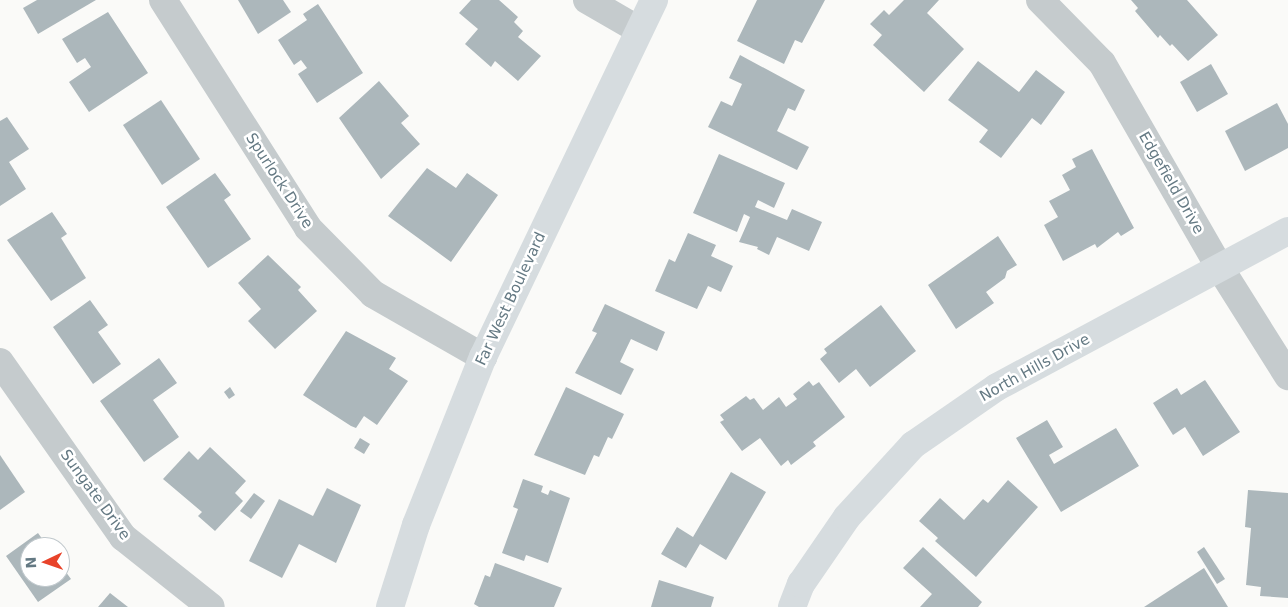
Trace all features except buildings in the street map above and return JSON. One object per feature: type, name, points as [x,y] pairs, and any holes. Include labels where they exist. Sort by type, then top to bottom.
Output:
[{"type":"street","name":"Spurlock Drive","points":[[163,0],[308,228],[372,294],[483,357]]},
{"type":"street","points":[[587,0],[639,30]]},
{"type":"street","name":"Far West Boulevard","points":[[390,607],[416,525],[483,357],[654,0]]},
{"type":"street","name":"Edgefield Drive","points":[[1040,0],[1102,63],[1220,268],[1288,376]]},
{"type":"street","name":"North Hills Drive","points":[[792,607],[801,584],[848,517],[913,446],[997,387],[1288,231]]},
{"type":"street","name":"Sungate Drive","points":[[0,362],[123,537],[211,607]]}]
